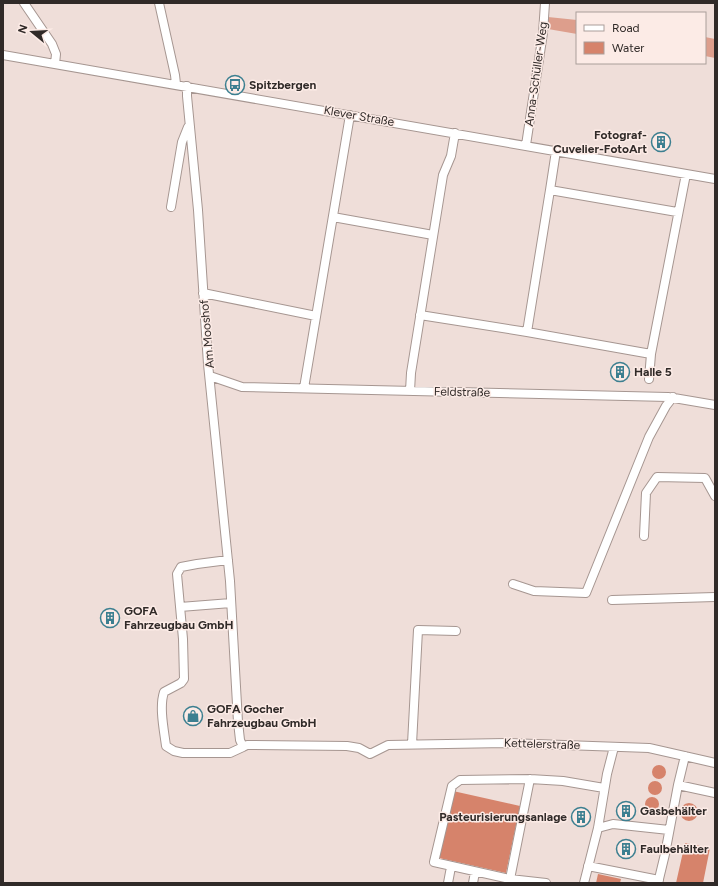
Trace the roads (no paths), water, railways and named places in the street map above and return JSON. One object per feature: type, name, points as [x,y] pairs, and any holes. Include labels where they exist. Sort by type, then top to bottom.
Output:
[{"type":"street","points":[[24,3],[52,44],[56,54],[55,64]]},
{"type":"street","points":[[159,3],[176,84]]},
{"type":"street","name":"Anna-Schüller-Weg","points":[[526,145],[543,33],[545,3]]},
{"type":"street","name":"Klever Straße","points":[[3,54],[715,179]]},
{"type":"street","name":"Am Mooshof","points":[[187,86],[189,124],[198,210],[208,364],[230,581],[238,722],[240,740],[243,747]]},
{"type":"street","points":[[304,388],[350,115]]},
{"type":"street","points":[[171,207],[182,142],[189,124]]},
{"type":"street","points":[[410,391],[411,373],[443,176],[451,156],[455,133]]},
{"type":"street","points":[[527,332],[556,151]]},
{"type":"street","points":[[649,379],[651,354],[686,174]]},
{"type":"street","points":[[550,190],[678,212]]},
{"type":"street","points":[[333,217],[433,235]]},
{"type":"street","points":[[203,293],[316,316]]},
{"type":"street","points":[[420,315],[651,354]]},
{"type":"street","name":"Feldstraße","points":[[210,376],[242,387],[673,398],[715,405]]},
{"type":"street","points":[[513,584],[534,591],[586,593],[649,437],[666,406],[673,398]]},
{"type":"street","points":[[644,536],[646,493],[657,477],[705,478],[715,496]]},
{"type":"street","points":[[228,560],[181,567],[177,574],[184,679],[181,683],[164,692],[162,697],[163,725],[166,746],[174,751],[183,753],[230,753],[243,747]]},
{"type":"street","points":[[612,600],[715,597]]},
{"type":"street","points":[[180,607],[231,603]]},
{"type":"street","points":[[412,744],[418,630],[456,631]]},
{"type":"street","name":"Kettelerstraße","points":[[243,747],[247,745],[347,746],[360,748],[370,754],[388,745],[506,743],[649,748],[715,763]]},
{"type":"street","points":[[584,883],[598,828],[606,774],[614,747]]},
{"type":"street","points":[[588,866],[659,881],[685,756]]},
{"type":"street","points":[[546,883],[510,879],[434,862],[452,786],[460,780],[530,779],[564,781],[604,788]]},
{"type":"street","points":[[510,879],[530,779]]},
{"type":"street","points":[[678,785],[715,793]]},
{"type":"street","points":[[598,828],[614,824],[669,830]]},
{"type":"street","points":[[448,883],[451,866]]},
{"type":"street","points":[[473,883],[475,872]]},
{"type":"water","points":[[659,765],[664,767],[666,772],[664,777],[659,779],[654,777],[652,772],[654,767]]},
{"type":"water","points":[[655,781],[660,783],[662,788],[660,793],[655,795],[650,793],[648,788],[650,783]]},
{"type":"water","points":[[453,791],[520,806],[506,873],[439,858]]},
{"type":"water","points":[[652,797],[657,799],[659,804],[657,809],[652,811],[647,809],[645,804],[647,799]]},
{"type":"water","points":[[685,803],[693,803],[698,808],[696,819],[693,821],[685,821],[680,816],[680,808]]},
{"type":"water","points":[[685,843],[710,848],[703,883],[676,883]]},
{"type":"water","points":[[598,874],[621,879],[620,883],[596,883]]},
{"type":"place","name":"Spitzbergen","points":[[235,85]]},
{"type":"place","name":"Fotograf- Cuvelier-FotoArt","points":[[661,142]]},
{"type":"place","name":"Halle 5","points":[[620,372]]},
{"type":"place","name":"GOFA Fahrzeugbau GmbH","points":[[110,618]]},
{"type":"place","name":"GOFA Gocher Fahrzeugbau GmbH","points":[[193,716]]},
{"type":"place","name":"Gasbehälter","points":[[626,811]]},
{"type":"place","name":"Pasteurisierungsanlage","points":[[581,817]]},
{"type":"place","name":"Faulbehälter","points":[[626,849]]}]
